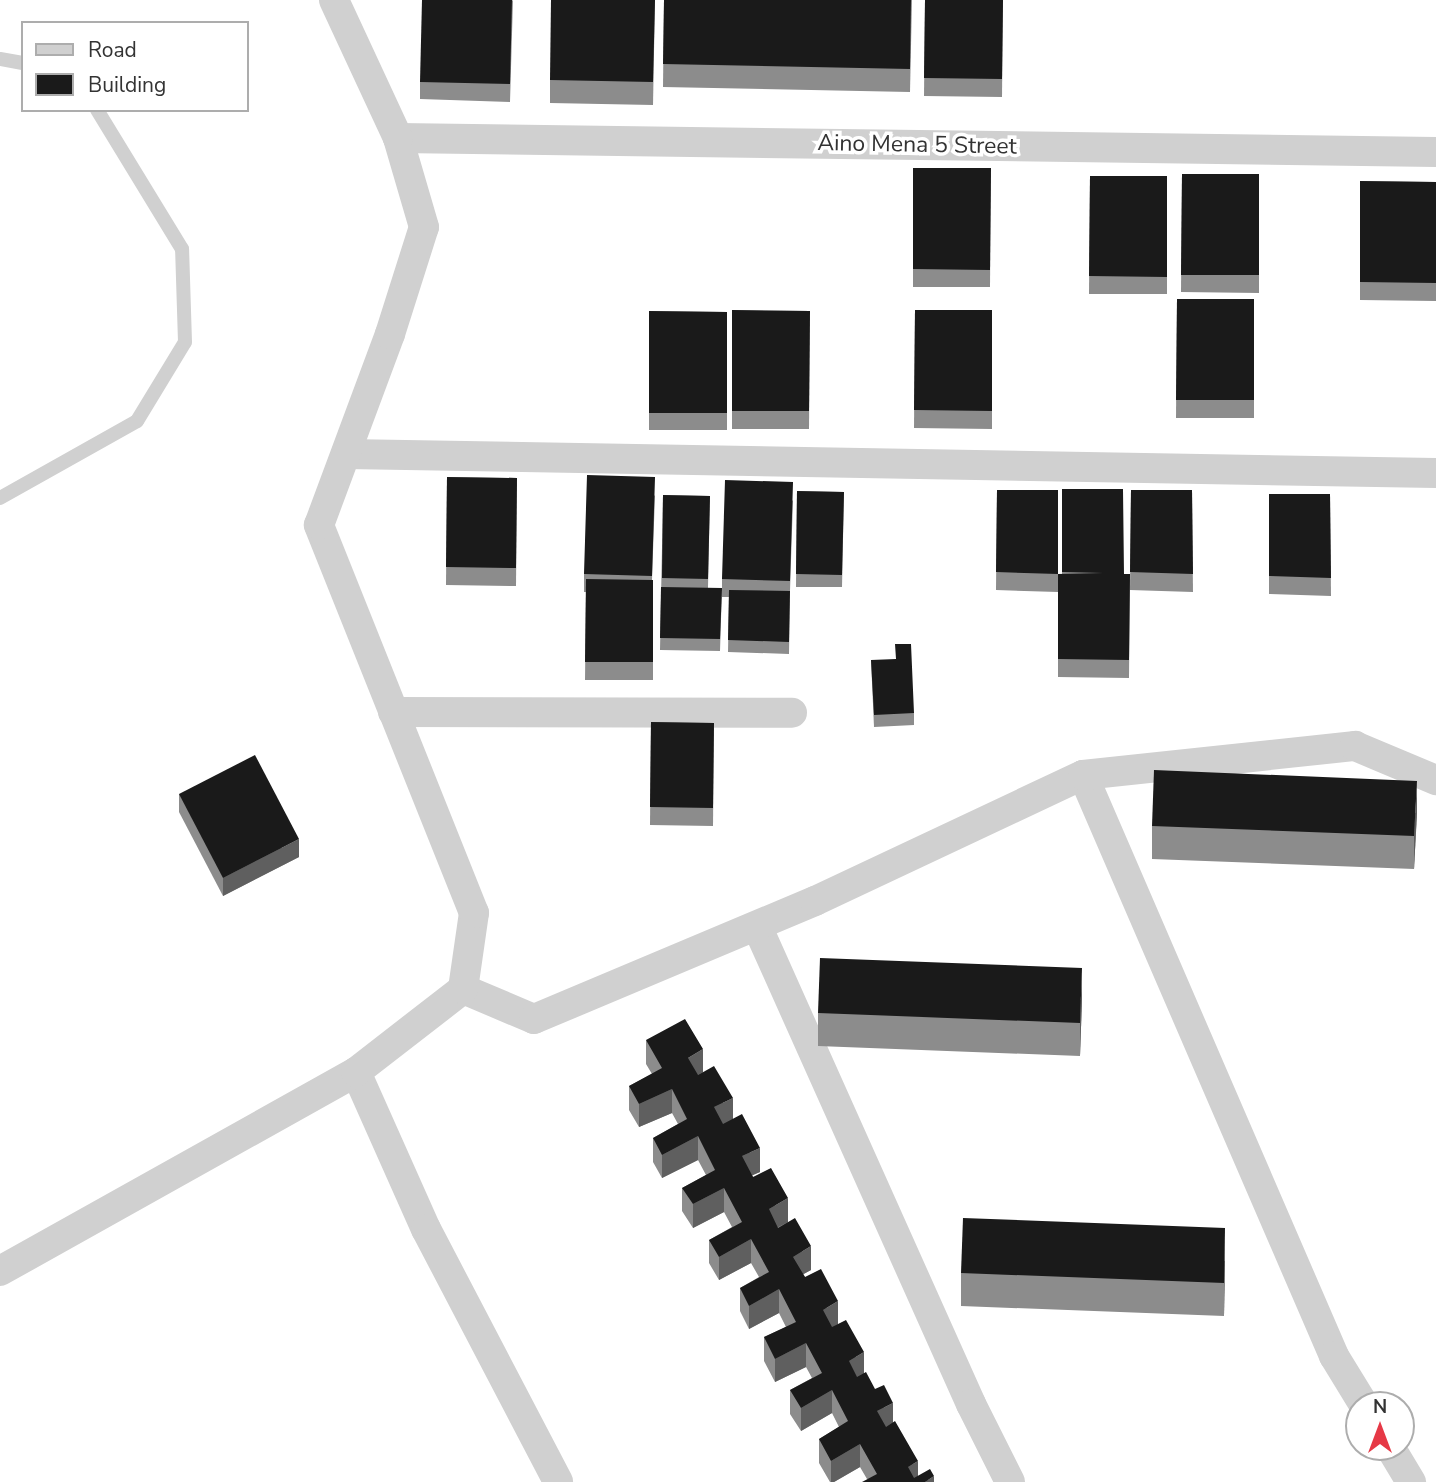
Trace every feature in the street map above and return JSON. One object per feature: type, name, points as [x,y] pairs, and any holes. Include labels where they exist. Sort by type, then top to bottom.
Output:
[{"type":"street","points":[[0,1271],[356,1072],[463,989],[474,914],[320,525],[390,334],[424,227],[398,138],[334,0]]},
{"type":"street","name":"Aino Mena 5 Street","points":[[398,138],[1436,152]]},
{"type":"street","points":[[346,454],[1436,473]]},
{"type":"street","points":[[393,712],[792,713]]},
{"type":"street","points":[[463,989],[534,1019],[816,901],[1083,775],[1355,746],[1436,780]]},
{"type":"street","points":[[1083,775],[1334,1356],[1355,1391]]},
{"type":"street","points":[[757,926],[971,1404],[1010,1482]]},
{"type":"street","points":[[356,1072],[426,1229],[558,1482]]},
{"type":"street","points":[[1398,1461],[1411,1482]]},
{"type":"lane","points":[[0,59],[21,63]]},
{"type":"lane","points":[[0,498],[137,421],[185,342],[181,249],[98,112]]},
{"type":"building","points":[[422,0],[512,0],[510,84],[420,82]]},
{"type":"building","points":[[551,0],[655,0],[653,82],[550,80]]},
{"type":"building","points":[[664,0],[911,0],[910,69],[663,64]]},
{"type":"building","points":[[925,0],[1003,0],[1002,79],[924,78]]},
{"type":"building","points":[[913,168],[991,168],[990,270],[913,269]]},
{"type":"building","points":[[1182,174],[1259,174],[1259,275],[1181,275]]},
{"type":"building","points":[[1090,176],[1167,176],[1167,277],[1089,276]]},
{"type":"building","points":[[1360,181],[1436,182],[1436,283],[1360,282]]},
{"type":"building","points":[[1177,299],[1254,299],[1254,400],[1176,400]]},
{"type":"building","points":[[732,310],[810,311],[809,411],[732,411]]},
{"type":"building","points":[[915,310],[992,310],[992,411],[914,410]]},
{"type":"building","points":[[649,311],[727,312],[727,413],[649,413]]},
{"type":"building","points":[[587,475],[655,477],[652,576],[584,574]]},
{"type":"building","points":[[447,477],[517,478],[516,568],[446,567]]},
{"type":"building","points":[[725,480],[793,482],[790,581],[722,579]]},
{"type":"building","points":[[1062,489],[1123,489],[1124,574],[1130,574],[1129,660],[1058,659],[1058,574],[1103,573],[1062,572]]},
{"type":"building","points":[[997,490],[1058,490],[1058,574],[996,572]]},
{"type":"building","points":[[1131,490],[1192,490],[1193,574],[1130,572]]},
{"type":"building","points":[[797,491],[844,492],[842,575],[796,574]]},
{"type":"building","points":[[1269,494],[1330,494],[1331,578],[1269,576]]},
{"type":"building","points":[[663,495],[710,496],[708,579],[662,578]]},
{"type":"building","points":[[586,579],[653,580],[653,662],[585,662]]},
{"type":"building","points":[[661,587],[722,588],[720,639],[660,638]]},
{"type":"building","points":[[729,590],[790,591],[789,642],[728,640]]},
{"type":"building","points":[[895,644],[911,644],[914,713],[874,715],[871,660],[896,659]]},
{"type":"building","points":[[651,722],[714,723],[713,808],[650,807]]},
{"type":"building","points":[[255,755],[299,839],[223,878],[179,794]]},
{"type":"building","points":[[1154,770],[1417,781],[1414,836],[1152,826]]},
{"type":"building","points":[[820,958],[1082,968],[1080,1023],[818,1013]]},
{"type":"building","points":[[685,1019],[703,1049],[688,1058],[698,1075],[714,1066],[733,1098],[714,1107],[723,1124],[742,1114],[760,1148],[742,1156],[753,1177],[771,1168],[788,1198],[769,1209],[778,1228],[795,1218],[811,1246],[793,1257],[805,1277],[821,1269],[838,1301],[823,1310],[832,1327],[846,1320],[864,1352],[849,1361],[857,1377],[866,1372],[875,1389],[884,1385],[893,1403],[877,1411],[886,1427],[895,1421],[918,1461],[908,1467],[914,1478],[930,1469],[934,1476],[925,1482],[862,1482],[877,1474],[860,1444],[831,1461],[819,1439],[848,1421],[832,1390],[801,1408],[790,1390],[822,1373],[806,1343],[775,1359],[764,1337],[796,1322],[779,1289],[749,1306],[740,1288],[769,1272],[751,1239],[719,1257],[709,1240],[742,1222],[724,1188],[693,1204],[682,1188],[715,1170],[698,1136],[662,1155],[653,1138],[687,1119],[672,1089],[639,1104],[629,1086],[662,1068],[646,1040]]},
{"type":"building","points":[[963,1218],[1225,1228],[1224,1283],[961,1273]]}]
